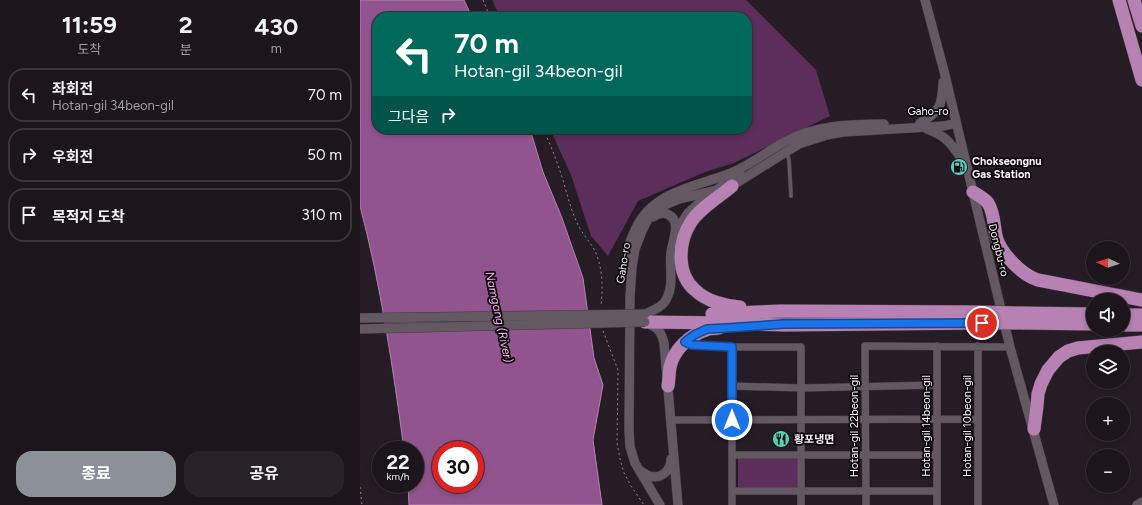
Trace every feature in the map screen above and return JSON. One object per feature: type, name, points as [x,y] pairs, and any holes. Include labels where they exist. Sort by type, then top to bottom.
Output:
[{"type":"highway","points":[[1119,0],[1142,80]]},
{"type":"highway","points":[[1134,0],[1142,26]]},
{"type":"highway","points":[[732,186],[700,212],[691,222],[684,235],[681,252],[682,268],[687,281],[695,290],[720,304],[734,307],[782,311],[1022,318],[1086,323]]},
{"type":"highway","points":[[973,192],[988,202],[1000,245],[1004,252],[1026,275],[1038,280],[1142,300]]},
{"type":"highway","points":[[645,318],[782,311]]},
{"type":"highway","points":[[1022,318],[1086,314]]},
{"type":"highway","points":[[1130,315],[1142,315]]},
{"type":"highway","points":[[668,386],[670,366],[680,347],[694,335],[707,329],[784,324],[981,317]]},
{"type":"highway","points":[[645,318],[784,324]]},
{"type":"highway","points":[[1130,325],[1142,325]]},
{"type":"highway","points":[[1034,429],[1038,394],[1041,384],[1048,370],[1059,357],[1078,348],[1142,342]]},
{"type":"street","name":"Dongbu-ro","points":[[926,0],[1010,347],[1054,505]]},
{"type":"street","points":[[944,71],[942,100],[938,110],[921,125],[946,138],[966,164]]},
{"type":"street","name":"Gaho-ro","points":[[630,297],[627,270],[629,246],[636,227],[643,215],[653,205],[667,196],[732,172],[762,156],[827,135],[843,132],[921,125],[944,126],[956,123]]},
{"type":"street","name":"Gaho-ro","points":[[660,505],[638,469],[630,446],[630,297],[635,249],[642,230],[649,217],[656,210],[679,199],[714,192],[732,186],[784,148]]},
{"type":"street","points":[[676,232],[688,213],[698,204],[762,156]]},
{"type":"street","points":[[360,329],[645,318],[662,305],[667,299],[671,289],[671,253],[676,232],[676,224],[673,217],[661,213],[648,222],[642,230]]},
{"type":"street","points":[[360,318],[645,318],[661,334],[664,343],[678,505]]},
{"type":"street","points":[[685,342],[692,345],[732,347],[801,347],[801,505]]},
{"type":"street","name":"Hotan-gil 22beon-gil","points":[[866,505],[865,346],[937,346]]},
{"type":"street","points":[[937,346],[1010,347]]},
{"type":"street","name":"Hotan-gil 14beon-gil","points":[[937,346],[937,505]]},
{"type":"street","name":"Hotan-gil 10beon-gil","points":[[978,346],[978,505]]},
{"type":"street","points":[[732,347],[732,505]]},
{"type":"street","points":[[732,386],[801,388],[937,385]]},
{"type":"street","points":[[671,420],[978,419]]},
{"type":"street","points":[[638,469],[647,476],[655,477],[663,475],[668,470],[671,464],[672,435]]},
{"type":"street","points":[[733,455],[937,455]]},
{"type":"street","points":[[732,491],[937,490]]},
{"type":"street","points":[[1137,505],[1142,502]]},
{"type":"lane","points":[[784,148],[789,160],[791,196]]},
{"type":"path","points":[[483,0],[488,12]]},
{"type":"path","points":[[360,487],[362,505]]},
{"type":"shaded area","points":[[492,0],[746,0],[816,70],[830,116],[734,163],[705,172],[638,201],[608,256],[591,236],[571,175],[552,134],[752,134],[752,12],[498,12]]},
{"type":"shaded area","points":[[738,459],[798,459],[798,488],[738,488]]},
{"type":"water","name":"Namgang (River)","points":[[360,0],[464,0],[470,12],[372,12],[372,134],[532,134],[543,172],[562,218],[583,278],[594,358],[603,385],[593,440],[602,505],[409,505],[408,493],[424,493],[424,441],[403,441],[391,358],[374,266],[360,206]]},
{"type":"place","name":"Chokseongnu Gas Station","points":[[959,167]]},
{"type":"place","name":"황포냉면","points":[[781,439]]},
{"type":"route","points":[[732,420],[732,347],[692,345],[685,342],[694,335],[707,329],[784,324],[982,323]]}]
